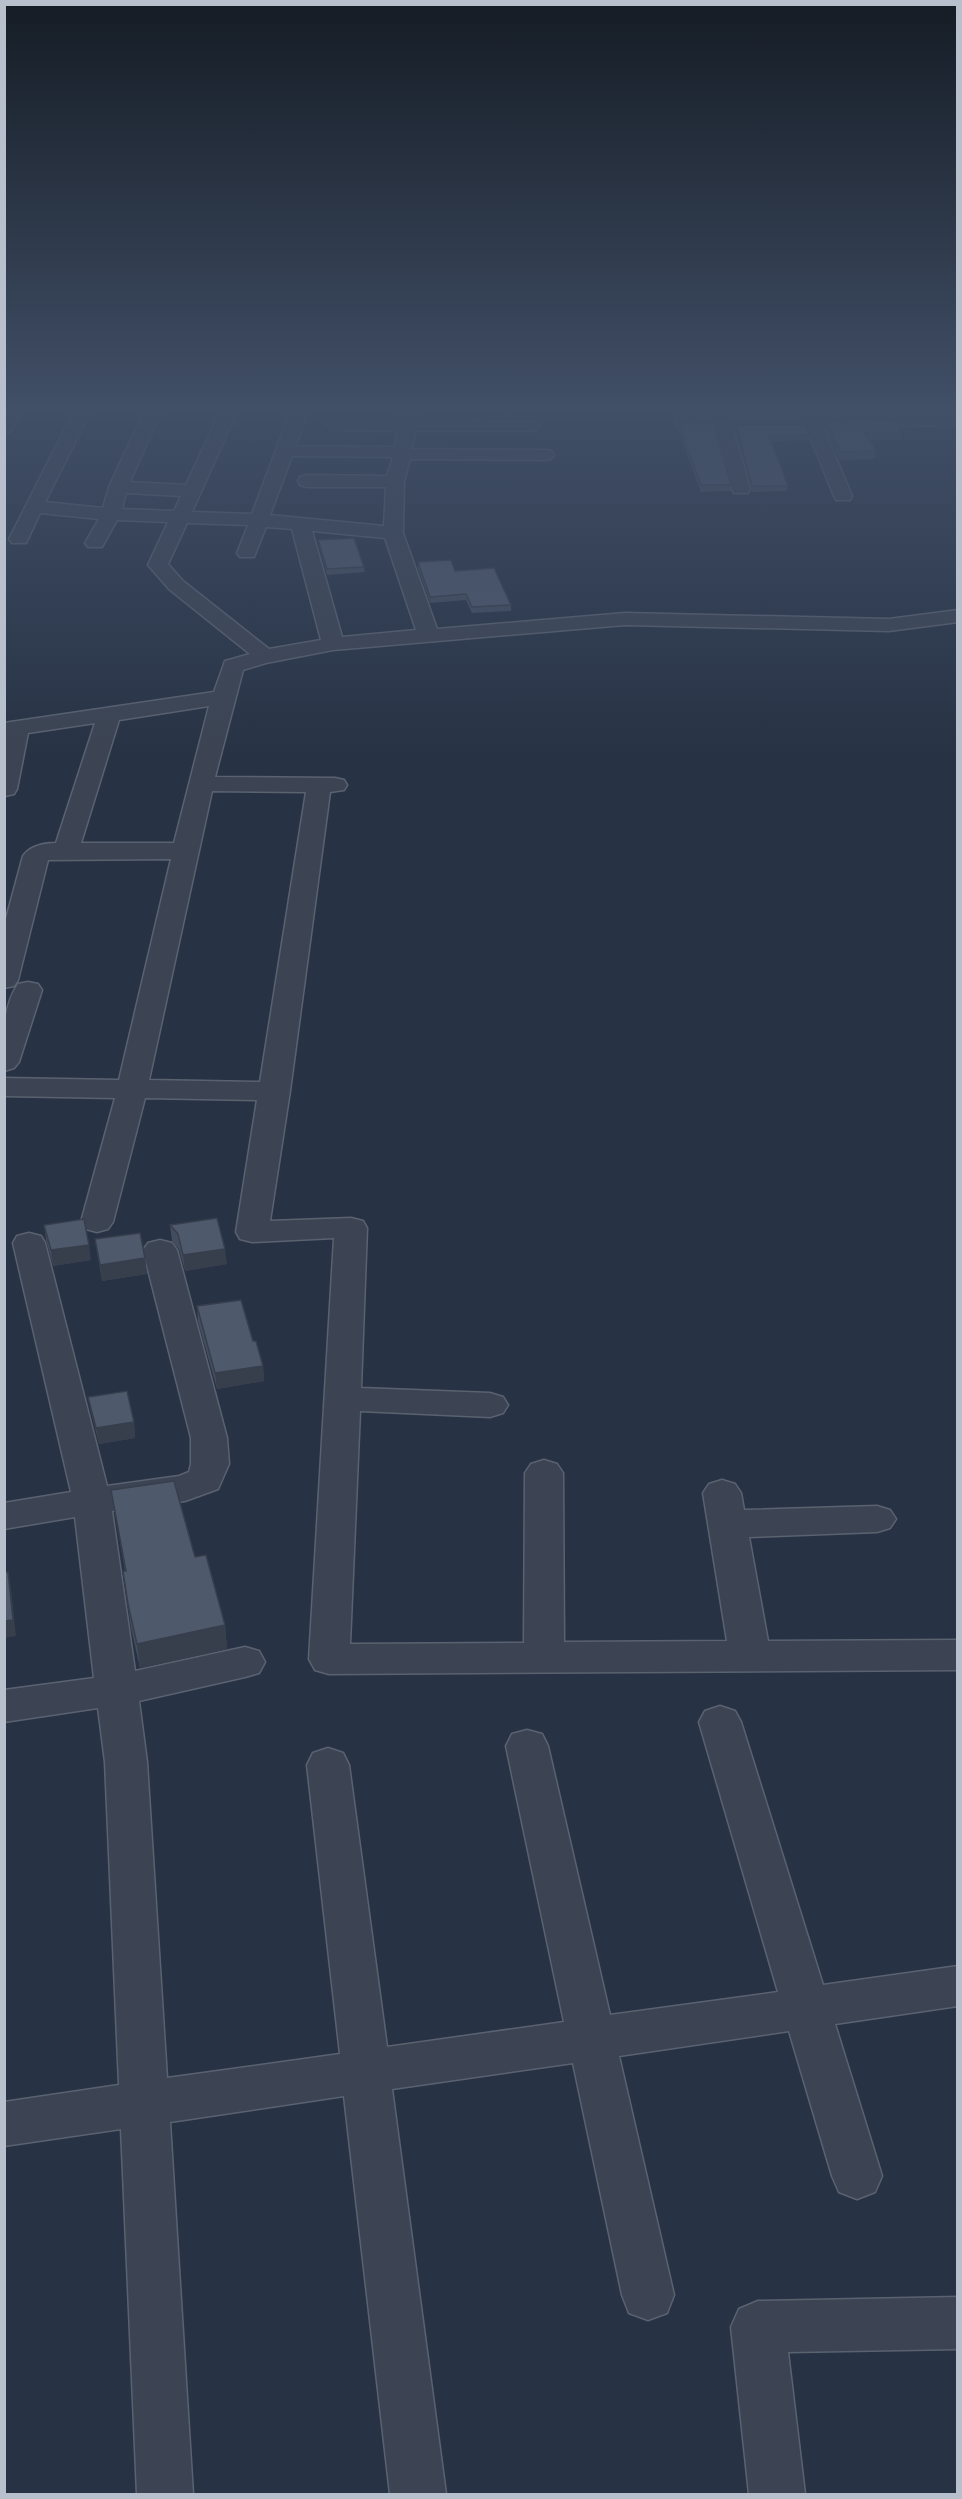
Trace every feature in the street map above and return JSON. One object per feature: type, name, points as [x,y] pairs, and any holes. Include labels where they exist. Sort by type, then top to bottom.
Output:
[{"type":"street","points":[[19,539],[26,524]]},
{"type":"street","points":[[95,543],[106,524]]},
{"type":"street","points":[[177,524],[158,565],[176,585],[258,649],[262,657]]},
{"type":"street","points":[[246,553],[257,524]]},
{"type":"street","points":[[284,524],[393,533]]},
{"type":"street","points":[[393,524],[393,533],[429,637]]},
{"type":"street","points":[[301,526],[333,644]]},
{"type":"street","points":[[97,1221],[132,1089],[185,851],[223,697],[233,666],[262,657],[333,644],[625,619],[889,625],[957,616]]},
{"type":"street","points":[[5,789],[11,729],[223,697]]},
{"type":"street","points":[[66,851],[109,715]]},
{"type":"street","points":[[202,784],[327,785],[252,1232],[351,1228],[329,1659],[957,1655]]},
{"type":"street","points":[[4,1062],[16,985],[9,944],[12,918],[36,856],[48,851],[185,851]]},
{"type":"street","points":[[4,1087],[274,1091]]},
{"type":"street","points":[[29,1243],[92,1501],[126,1762],[165,2494]]},
{"type":"street","points":[[4,1516],[185,1488],[205,1480],[210,1464],[209,1438],[160,1250]]},
{"type":"street","points":[[343,1399],[490,1405]]},
{"type":"street","points":[[544,1473],[544,1658]]},
{"type":"street","points":[[750,1656],[724,1508],[877,1519]]},
{"type":"street","points":[[4,1706],[117,1690],[245,1662]]},
{"type":"street","points":[[720,1722],[857,2176]]},
{"type":"street","points":[[526,1746],[648,2295]]},
{"type":"street","points":[[328,1765],[418,2494]]},
{"type":"street","points":[[4,2124],[957,1986]]},
{"type":"street","points":[[777,2494],[758,2327],[957,2323]]},
{"type":"building","points":[[354,538],[364,567],[327,569],[318,540]]},
{"type":"building","points":[[451,560],[455,571],[494,568],[511,605],[472,607],[466,594],[430,597],[418,562]]},
{"type":"building","points":[[217,1218],[225,1249],[183,1255],[178,1234],[170,1225]]},
{"type":"building","points":[[84,1219],[89,1245],[51,1250],[44,1225]]},
{"type":"building","points":[[140,1233],[145,1258],[100,1265],[95,1239]]},
{"type":"building","points":[[241,1300],[263,1366],[215,1373],[197,1306]]},
{"type":"building","points":[[127,1391],[134,1422],[96,1428],[88,1397]]},
{"type":"building","points":[[174,1481],[195,1557],[206,1555],[225,1625],[137,1644],[128,1604],[123,1571],[126,1571],[111,1490]]},
{"type":"building","points":[[4,1572],[8,1572],[13,1620],[4,1621]]}]
